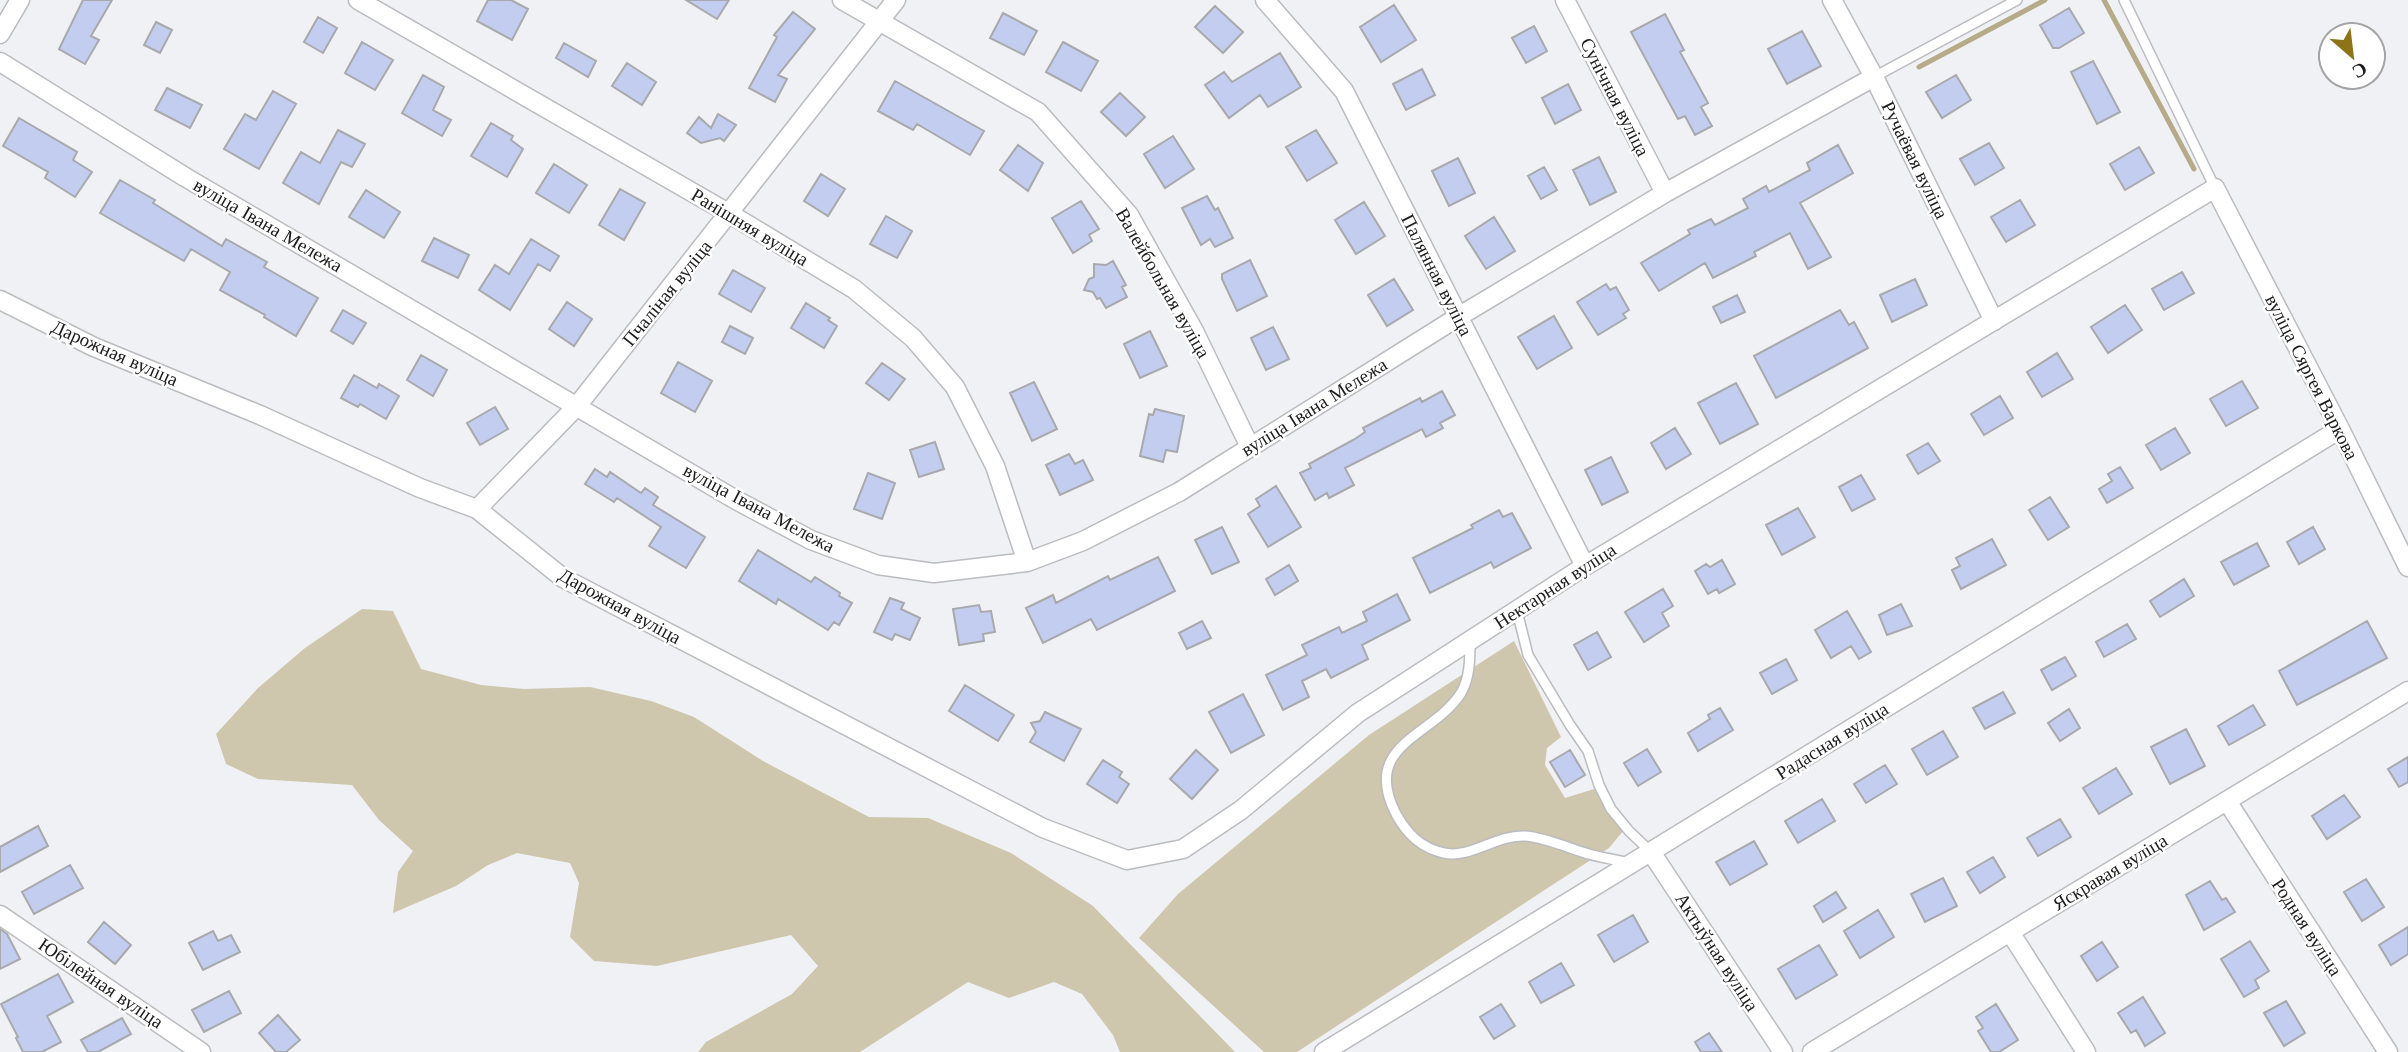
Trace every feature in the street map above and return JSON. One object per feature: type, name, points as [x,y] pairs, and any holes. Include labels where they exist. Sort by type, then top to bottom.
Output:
[{"type":"street","points":[[0,34],[20,0]]},
{"type":"street","name":"Ранішняя вуліца","points":[[358,0],[730,214],[854,289],[913,338],[955,387],[995,466],[1027,562]]},
{"type":"street","name":"Валейбольная вуліца","points":[[842,0],[1038,112],[1129,215],[1194,331],[1250,447]]},
{"type":"street","name":"Пчаліная вуліца","points":[[477,509],[577,406],[897,0]]},
{"type":"street","name":"Палянная вуліца","points":[[1265,0],[1344,91],[1585,566]]},
{"type":"street","name":"Сунічная вуліца","points":[[1565,0],[1665,193]]},
{"type":"street","name":"Ручаёвая вуліца","points":[[1832,0],[1874,77],[1994,321]]},
{"type":"street","name":"вуліца Івана Мележа","points":[[0,62],[186,177],[757,512],[811,540],[878,565],[934,573],[1027,562],[1083,541],[1135,516],[1179,492],[1458,317],[1665,193],[1874,77]]},
{"type":"street","name":"Нектарная вуліца","points":[[1127,860],[1183,849],[1241,810],[1357,713],[1585,566],[2215,188]]},
{"type":"street","name":"вуліца Сяргея Варкова","points":[[2215,188],[2408,567]]},
{"type":"street","name":"Дарожная вуліца","points":[[0,300],[94,347],[260,415],[420,488],[477,509],[563,578],[1043,828],[1127,860]]},
{"type":"street","name":"Радасная вуліца","points":[[1325,1052],[2340,429]]},
{"type":"street","name":"Яскравая вуліца","points":[[1812,1052],[2408,691]]},
{"type":"street","name":"Родная вуліца","points":[[2227,801],[2388,1052]]},
{"type":"street","name":"Актыўная вуліца","points":[[1651,852],[1783,1052]]},
{"type":"street","name":"Юбілейная вуліца","points":[[0,915],[201,1052]]},
{"type":"street","points":[[2010,932],[2086,1052]]},
{"type":"lane","points":[[1874,77],[2017,0]]},
{"type":"lane","points":[[2123,0],[2215,188]]},
{"type":"lane","points":[[1517,611],[1528,655],[1588,751],[1611,809],[1651,852]]},
{"type":"lane","points":[[1470,641],[1464,690],[1456,700],[1406,741],[1389,765],[1387,792],[1404,828],[1430,849],[1452,854],[1461,854],[1505,838],[1525,836],[1632,864]]},
{"type":"shaded area","points":[[362,609],[393,611],[421,669],[481,685],[524,689],[590,687],[651,701],[694,717],[763,761],[869,817],[928,818],[1011,853],[1093,906],[1235,1052],[1120,1052],[1113,1035],[1082,994],[1054,982],[1009,998],[968,982],[860,1052],[698,1052],[706,1042],[792,994],[818,966],[791,935],[657,966],[594,961],[570,937],[579,883],[570,863],[517,853],[488,865],[456,886],[393,913],[398,872],[413,851],[379,820],[352,785],[258,779],[226,764],[216,734],[258,688],[305,648]]},
{"type":"shaded area","points":[[1514,641],[1561,737],[1547,748],[1545,765],[1565,798],[1594,789],[1624,830],[1609,848],[1297,1052],[1264,1052],[1139,938],[1178,894],[1369,735]]},
{"type":"building","points":[[83,0],[112,0],[91,36],[99,40],[85,64],[59,49]]},
{"type":"building","points":[[488,0],[511,0],[528,9],[512,40],[477,21]]},
{"type":"building","points":[[686,0],[729,0],[717,19]]},
{"type":"building","points":[[1394,5],[1416,40],[1381,62],[1360,27]]},
{"type":"building","points":[[1215,6],[1243,32],[1223,53],[1195,27]]},
{"type":"building","points":[[2069,8],[2084,33],[2059,48],[2053,48],[2040,25]]},
{"type":"building","points":[[793,12],[815,29],[778,75],[787,79],[775,102],[749,88],[777,37],[774,35]]},
{"type":"building","points":[[1003,13],[1037,31],[1024,55],[990,38]]},
{"type":"building","points":[[1665,14],[1684,50],[1680,52],[1708,103],[1701,107],[1712,126],[1695,135],[1685,116],[1678,119],[1631,32]]},
{"type":"building","points":[[318,17],[337,28],[323,53],[304,42]]},
{"type":"building","points":[[156,22],[172,30],[160,53],[144,45]]},
{"type":"building","points":[[1534,26],[1547,51],[1526,63],[1512,38]]},
{"type":"building","points":[[1802,31],[1821,66],[1787,84],[1768,49]]},
{"type":"building","points":[[362,42],[393,60],[375,90],[345,73]]},
{"type":"building","points":[[1063,42],[1098,61],[1081,91],[1046,72]]},
{"type":"building","points":[[564,43],[596,61],[588,77],[556,58]]},
{"type":"building","points":[[1280,53],[1301,87],[1268,107],[1260,95],[1229,118],[1205,85],[1224,72],[1232,82]]},
{"type":"building","points":[[2093,61],[2120,112],[2097,124],[2071,72]]},
{"type":"building","points":[[627,63],[656,82],[642,105],[612,86]]},
{"type":"building","points":[[1422,69],[1435,95],[1406,110],[1393,84]]},
{"type":"building","points":[[423,75],[444,87],[433,110],[451,120],[442,136],[402,113]]},
{"type":"building","points":[[1956,75],[1971,100],[1942,118],[1926,92]]},
{"type":"building","points":[[895,81],[984,131],[970,155],[917,124],[913,130],[878,111]]},
{"type":"building","points":[[1568,84],[1581,110],[1555,124],[1542,98]]},
{"type":"building","points":[[167,88],[202,105],[190,128],[155,110]]},
{"type":"building","points":[[273,91],[296,104],[259,169],[224,149],[245,114],[256,120]]},
{"type":"building","points":[[1120,93],[1145,117],[1126,136],[1101,112]]},
{"type":"building","points":[[718,114],[736,125],[724,141],[720,138],[701,143],[687,133],[699,117],[711,128]]},
{"type":"building","points":[[19,118],[77,152],[73,160],[92,172],[75,197],[45,178],[48,172],[3,146]]},
{"type":"building","points":[[491,123],[513,136],[511,140],[523,149],[507,177],[471,156]]},
{"type":"building","points":[[338,130],[365,144],[352,167],[341,162],[319,204],[283,183],[301,152],[320,163]]},
{"type":"building","points":[[1316,130],[1337,163],[1307,181],[1286,147]]},
{"type":"building","points":[[1173,136],[1194,169],[1165,188],[1144,154]]},
{"type":"building","points":[[1989,143],[2004,168],[1975,185],[1960,159]]},
{"type":"building","points":[[1018,145],[1043,163],[1028,191],[1000,170]]},
{"type":"building","points":[[1838,145],[1853,173],[1800,203],[1831,257],[1808,269],[1790,233],[1754,252],[1756,256],[1713,278],[1705,263],[1659,291],[1641,263],[1690,234],[1688,230],[1711,219],[1715,225],[1748,208],[1743,199],[1766,186],[1769,192],[1810,170],[1807,163]]},
{"type":"building","points":[[2139,147],[2154,173],[2125,190],[2110,164]]},
{"type":"building","points":[[1599,157],[1616,192],[1590,205],[1573,170]]},
{"type":"building","points":[[1458,158],[1475,193],[1449,206],[1432,171]]},
{"type":"building","points":[[554,164],[587,185],[569,213],[536,193]]},
{"type":"building","points":[[1544,167],[1557,190],[1541,199],[1528,176]]},
{"type":"building","points":[[821,174],[845,189],[828,216],[804,201]]},
{"type":"building","points":[[120,180],[155,200],[153,203],[222,246],[226,239],[267,262],[264,267],[318,298],[296,336],[220,290],[230,272],[191,249],[184,261],[100,213]]},
{"type":"building","points":[[620,189],[645,203],[624,240],[599,225]]},
{"type":"building","points":[[366,190],[400,212],[384,238],[349,217]]},
{"type":"building","points":[[1207,196],[1215,210],[1218,208],[1233,238],[1215,247],[1210,239],[1201,245],[1182,208]]},
{"type":"building","points":[[2020,200],[2035,225],[2006,242],[1991,217]]},
{"type":"building","points":[[1081,201],[1099,229],[1089,235],[1092,241],[1073,253],[1052,218]]},
{"type":"building","points":[[1364,202],[1385,236],[1356,254],[1335,220]]},
{"type":"building","points":[[886,216],[912,231],[897,258],[870,244]]},
{"type":"building","points":[[1494,217],[1515,251],[1486,269],[1465,236]]},
{"type":"building","points":[[434,238],[469,255],[458,278],[422,261]]},
{"type":"building","points":[[531,239],[559,256],[550,271],[538,264],[510,310],[479,290],[495,265],[509,274]]},
{"type":"building","points":[[1250,260],[1267,296],[1237,311],[1222,274]]},
{"type":"building","points":[[1113,261],[1126,285],[1122,287],[1127,297],[1106,308],[1093,292],[1084,290],[1089,279],[1094,277],[1094,264],[1106,265]]},
{"type":"building","points":[[733,270],[765,288],[751,312],[719,294]]},
{"type":"building","points":[[2182,272],[2194,293],[2164,310],[2152,289]]},
{"type":"building","points":[[1394,279],[1413,310],[1387,326],[1368,295]]},
{"type":"building","points":[[1915,279],[1927,305],[1892,322],[1880,295]]},
{"type":"building","points":[[1606,284],[1610,290],[1616,287],[1629,310],[1623,314],[1626,318],[1598,335],[1577,302]]},
{"type":"building","points":[[1737,295],[1745,312],[1721,323],[1713,307]]},
{"type":"building","points":[[567,302],[592,319],[574,346],[549,329]]},
{"type":"building","points":[[806,303],[830,318],[828,320],[837,326],[824,348],[791,328]]},
{"type":"building","points":[[2125,305],[2142,330],[2108,353],[2091,327]]},
{"type":"building","points":[[343,310],[366,323],[353,344],[331,331]]},
{"type":"building","points":[[1840,310],[1849,325],[1854,322],[1868,348],[1776,398],[1754,356]]},
{"type":"building","points":[[1554,316],[1572,348],[1537,369],[1518,337]]},
{"type":"building","points":[[730,326],[753,338],[745,354],[722,342]]},
{"type":"building","points":[[1273,327],[1289,359],[1266,370],[1251,338]]},
{"type":"building","points":[[1150,331],[1167,366],[1140,378],[1124,344]]},
{"type":"building","points":[[2057,353],[2073,379],[2042,397],[2027,372]]},
{"type":"building","points":[[421,355],[447,370],[433,396],[407,380]]},
{"type":"building","points":[[678,362],[712,381],[695,412],[661,393]]},
{"type":"building","points":[[882,363],[905,379],[889,400],[866,383]]},
{"type":"building","points":[[354,375],[377,388],[379,384],[399,396],[386,419],[360,404],[358,407],[341,398]]},
{"type":"building","points":[[2242,381],[2258,408],[2226,426],[2210,399]]},
{"type":"building","points":[[1034,382],[1057,429],[1032,441],[1010,393]]},
{"type":"building","points":[[1736,383],[1758,424],[1720,444],[1698,403]]},
{"type":"building","points":[[1442,391],[1455,415],[1440,423],[1443,428],[1426,437],[1422,429],[1345,468],[1354,485],[1329,498],[1327,493],[1315,500],[1300,473],[1311,468],[1309,464],[1355,439],[1365,432],[1363,428],[1420,398],[1422,402]]},
{"type":"building","points":[[2000,396],[2013,418],[1984,435],[1971,414]]},
{"type":"building","points":[[495,407],[508,429],[480,445],[467,423]]},
{"type":"building","points":[[1155,409],[1184,416],[1177,452],[1166,450],[1163,462],[1140,456],[1149,414],[1153,415]]},
{"type":"building","points":[[1675,428],[1691,454],[1666,469],[1651,443]]},
{"type":"building","points":[[2175,428],[2190,453],[2161,470],[2146,445]]},
{"type":"building","points":[[935,442],[944,469],[919,477],[910,450]]},
{"type":"building","points":[[1928,443],[1940,461],[1918,474],[1907,455]]},
{"type":"building","points":[[1069,454],[1075,464],[1083,460],[1093,480],[1060,495],[1046,465]]},
{"type":"building","points":[[1611,457],[1628,492],[1602,505],[1585,470]]},
{"type":"building","points":[[2120,467],[2133,488],[2107,503],[2099,489],[2112,481],[2108,474]]},
{"type":"building","points":[[595,469],[607,477],[610,472],[641,493],[645,488],[658,497],[653,505],[705,537],[686,568],[649,546],[661,527],[617,498],[614,502],[585,484]]},
{"type":"building","points":[[868,473],[895,483],[882,519],[854,509]]},
{"type":"building","points":[[1861,475],[1875,499],[1852,511],[1839,487]]},
{"type":"building","points":[[1276,486],[1301,527],[1268,547],[1248,514],[1260,506],[1256,499]]},
{"type":"building","points":[[2050,497],[2069,527],[2048,540],[2029,510]]},
{"type":"building","points":[[1798,508],[1815,537],[1782,555],[1766,525]]},
{"type":"building","points":[[1499,510],[1503,517],[1512,513],[1531,548],[1494,568],[1491,562],[1430,593],[1413,558],[1473,528],[1471,525]]},
{"type":"building","points":[[1222,527],[1239,562],[1212,574],[1195,540]]},
{"type":"building","points":[[2313,527],[2325,549],[2299,564],[2287,542]]},
{"type":"building","points":[[1992,539],[2006,565],[1961,589],[1952,570],[1960,566],[1956,558]]},
{"type":"building","points":[[2257,543],[2269,566],[2234,585],[2221,562]]},
{"type":"building","points":[[758,550],[811,582],[815,577],[852,603],[839,625],[834,622],[828,630],[778,599],[776,604],[739,581]]},
{"type":"building","points":[[1158,557],[1175,591],[1097,630],[1091,619],[1043,643],[1026,608],[1053,595],[1056,603],[1108,576],[1110,580]]},
{"type":"building","points":[[1722,560],[1735,584],[1719,593],[1717,589],[1708,594],[1695,571],[1706,564],[1710,567]]},
{"type":"building","points":[[1289,565],[1298,581],[1275,595],[1266,579]]},
{"type":"building","points":[[2184,579],[2194,596],[2160,617],[2150,601]]},
{"type":"building","points":[[1663,589],[1673,606],[1662,613],[1669,626],[1644,642],[1625,612]]},
{"type":"building","points":[[1397,594],[1410,620],[1362,645],[1368,659],[1331,678],[1326,669],[1302,681],[1309,697],[1283,710],[1266,675],[1307,655],[1302,645],[1339,627],[1342,633],[1367,621],[1363,612]]},
{"type":"building","points":[[890,598],[904,603],[901,609],[920,618],[910,640],[895,634],[892,640],[874,632]]},
{"type":"building","points":[[1901,604],[1912,626],[1887,635],[1879,615]]},
{"type":"building","points":[[979,605],[981,612],[991,611],[995,632],[983,634],[984,641],[959,645],[953,609]]},
{"type":"building","points":[[1847,611],[1871,652],[1859,659],[1851,646],[1831,658],[1815,630]]},
{"type":"building","points":[[1202,621],[1211,638],[1187,649],[1179,633]]},
{"type":"building","points":[[2367,621],[2387,658],[2297,705],[2279,671]]},
{"type":"building","points":[[2127,624],[2136,639],[2104,657],[2096,642]]},
{"type":"building","points":[[1597,632],[1611,657],[1588,670],[1574,645]]},
{"type":"building","points":[[2065,657],[2076,676],[2052,690],[2041,670]]},
{"type":"building","points":[[1786,659],[1797,680],[1772,694],[1760,673]]},
{"type":"building","points":[[965,685],[1014,715],[998,741],[949,711]]},
{"type":"building","points":[[2003,692],[2015,713],[1985,729],[1973,708]]},
{"type":"building","points":[[1243,694],[1264,735],[1231,753],[1209,712]]},
{"type":"building","points":[[2253,705],[2265,725],[2229,745],[2218,726]]},
{"type":"building","points":[[1720,708],[1733,730],[1698,751],[1688,733],[1710,719],[1708,715]]},
{"type":"building","points":[[2069,709],[2080,728],[2060,741],[2048,723]]},
{"type":"building","points":[[1045,712],[1081,729],[1064,761],[1030,742],[1036,732],[1031,723],[1040,721]]},
{"type":"building","points":[[2186,729],[2205,766],[2170,784],[2151,747]]},
{"type":"building","points":[[1943,731],[1958,757],[1927,775],[1912,749]]},
{"type":"building","points":[[1647,749],[1661,772],[1638,786],[1624,763]]},
{"type":"building","points":[[1196,750],[1218,770],[1192,799],[1170,779]]},
{"type":"building","points":[[1570,750],[1585,775],[1565,787],[1550,762]]},
{"type":"building","points":[[2408,757],[2408,782],[2399,787],[2388,769]]},
{"type":"building","points":[[1103,760],[1122,772],[1119,777],[1129,784],[1117,803],[1087,784]]},
{"type":"building","points":[[1885,765],[1897,784],[1866,803],[1854,784]]},
{"type":"building","points":[[2116,768],[2132,794],[2099,814],[2083,788]]},
{"type":"building","points":[[2344,795],[2360,817],[2327,839],[2312,816]]},
{"type":"building","points":[[1822,799],[1835,821],[1798,843],[1785,821]]},
{"type":"building","points":[[2060,819],[2071,837],[2038,856],[2027,838]]},
{"type":"building","points":[[38,826],[48,846],[0,872],[0,847]]},
{"type":"building","points":[[1754,841],[1767,864],[1730,885],[1716,862]]},
{"type":"building","points":[[1993,857],[2005,877],[1980,893],[1967,872]]},
{"type":"building","points":[[70,865],[83,888],[34,914],[22,892]]},
{"type":"building","points":[[1943,878],[1957,906],[1925,922],[1911,894]]},
{"type":"building","points":[[2366,879],[2384,907],[2362,921],[2344,892]]},
{"type":"building","points":[[2210,881],[2222,900],[2226,898],[2235,912],[2204,930],[2186,895]]},
{"type":"building","points":[[1836,892],[1846,908],[1823,922],[1814,906]]},
{"type":"building","points":[[1878,910],[1894,937],[1860,958],[1844,931]]},
{"type":"building","points":[[1633,915],[1648,942],[1614,962],[1598,935]]},
{"type":"building","points":[[104,922],[131,945],[115,964],[88,942]]},
{"type":"building","points":[[2408,927],[2408,954],[2391,965],[2379,945]]},
{"type":"building","points":[[0,929],[7,934],[20,959],[0,969]]},
{"type":"building","points":[[213,931],[218,941],[231,935],[240,952],[203,970],[189,943]]},
{"type":"building","points":[[2250,941],[2269,971],[2255,980],[2259,988],[2244,997],[2221,959]]},
{"type":"building","points":[[2102,942],[2118,967],[2097,981],[2081,956]]},
{"type":"building","points":[[1819,945],[1837,975],[1796,999],[1778,969]]},
{"type":"building","points":[[1561,963],[1574,985],[1541,1003],[1529,982]]},
{"type":"building","points":[[58,974],[73,1002],[47,1016],[61,1042],[42,1052],[23,1052],[1,1004]]},
{"type":"building","points":[[229,991],[241,1013],[204,1032],[192,1010]]},
{"type":"building","points":[[2143,997],[2165,1033],[2145,1046],[2136,1030],[2131,1033],[2118,1013]]},
{"type":"building","points":[[2286,1001],[2305,1033],[2284,1046],[2264,1013]]},
{"type":"building","points":[[1501,1004],[1515,1026],[1494,1039],[1480,1017]]},
{"type":"building","points":[[1996,1004],[2018,1040],[1999,1052],[1991,1052],[1978,1031],[1983,1028],[1976,1017]]},
{"type":"building","points":[[278,1015],[300,1040],[286,1052],[276,1052],[259,1033]]},
{"type":"building","points":[[122,1018],[131,1034],[98,1052],[88,1052],[81,1040]]},
{"type":"building","points":[[1709,1033],[1722,1052],[1701,1052],[1695,1042]]},
{"type":"waterway","points":[[1919,67],[2045,0]]},
{"type":"waterway","points":[[2104,0],[2194,169]]}]
